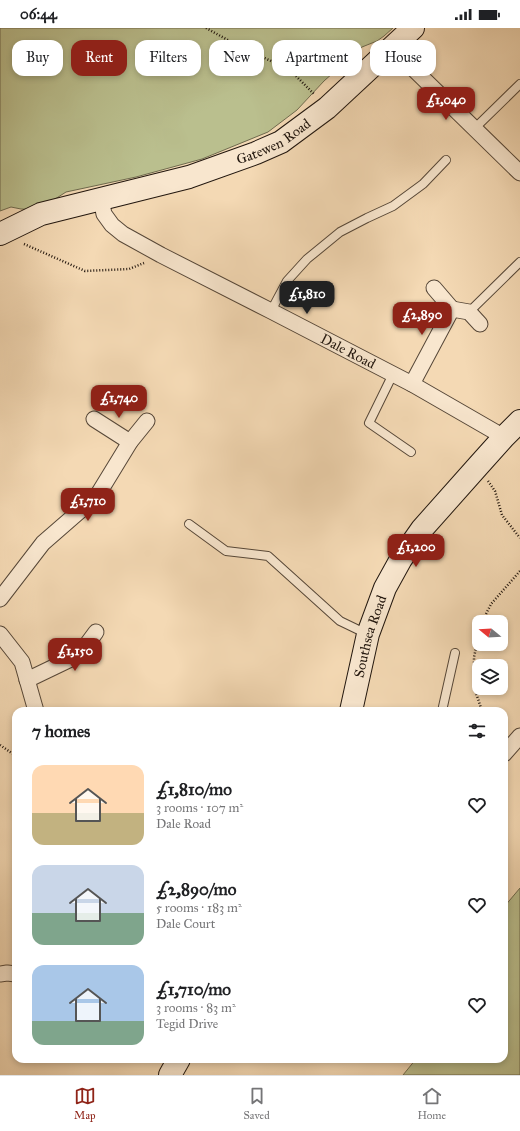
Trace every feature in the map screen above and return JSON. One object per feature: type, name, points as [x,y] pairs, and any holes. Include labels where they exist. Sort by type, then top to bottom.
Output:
[{"type":"main road","name":"Gatewen Road","points":[[400,40],[413,28]]},
{"type":"main road","name":"Gatewen Road","points":[[1,233],[41,214],[189,177],[256,153],[281,142],[327,108],[370,68]]},
{"type":"main road","name":"Southsea Road","points":[[352,707],[368,634],[385,588],[401,559],[422,529],[478,466],[512,441],[520,420]]},
{"type":"main road","points":[[170,1075],[177,1063]]},
{"type":"street","points":[[420,76],[520,174]]},
{"type":"street","name":"Dale Road","points":[[101,199],[104,214],[112,224],[123,234],[160,256],[393,374],[512,441]]},
{"type":"street","points":[[434,288],[452,309],[469,312],[480,324]]},
{"type":"street","points":[[412,384],[452,309]]},
{"type":"street","points":[[94,419],[130,442]]},
{"type":"street","points":[[0,599],[43,543],[97,496],[130,442],[147,421]]},
{"type":"street","points":[[27,680],[79,655],[96,632]]},
{"type":"street","points":[[0,634],[22,662],[35,707]]},
{"type":"street","points":[[508,750],[520,736]]},
{"type":"street","points":[[0,974],[12,974]]},
{"type":"lane","points":[[474,129],[520,84]]},
{"type":"lane","points":[[271,311],[287,281],[307,259],[340,232],[394,206],[424,184],[446,160]]},
{"type":"lane","points":[[469,312],[520,262]]},
{"type":"lane","points":[[393,374],[369,423],[411,452]]},
{"type":"lane","points":[[189,524],[226,551],[268,556],[340,621],[368,634]]},
{"type":"lane","points":[[443,707],[455,653]]},
{"type":"path","points":[[206,28],[271,61],[296,76],[327,108]]},
{"type":"path","points":[[1,233],[85,271],[129,269],[160,256]]},
{"type":"path","points":[[478,466],[495,491],[502,515],[520,538]]},
{"type":"path","points":[[486,615],[491,604],[520,570]]},
{"type":"path","points":[[475,651],[474,686],[481,707]]},
{"type":"path","points":[[0,745],[12,753]]},
{"type":"green space","points":[[0,28],[393,28],[378,40],[370,40],[370,44],[362,47],[362,40],[272,40],[272,76],[330,76],[297,110],[268,132],[202,159],[136,177],[66,192],[38,210],[11,207],[0,211]]},
{"type":"green space","points":[[520,888],[520,1075],[403,1075],[413,1063],[508,1063],[508,902]]}]
